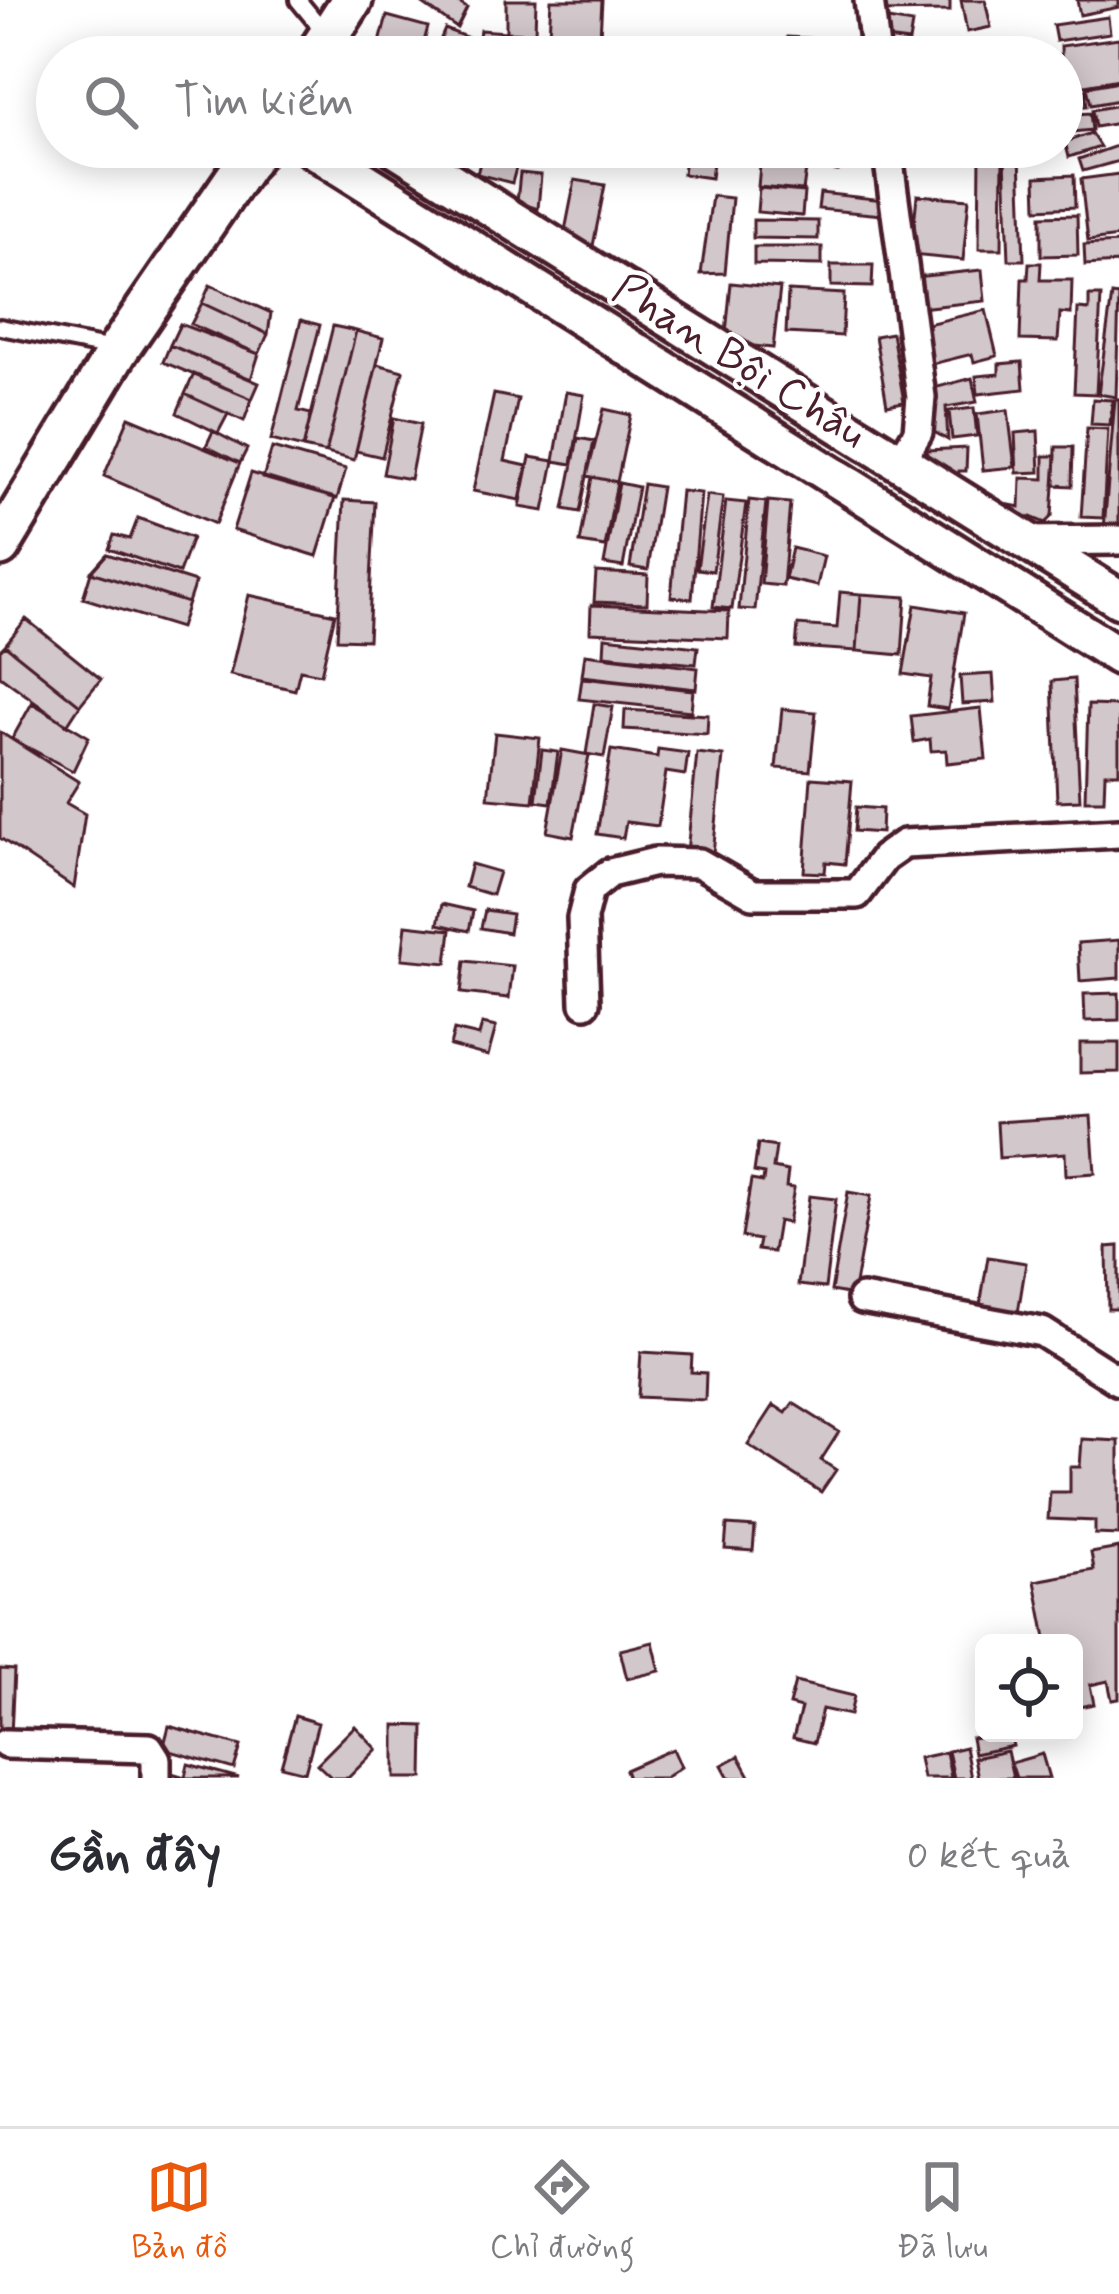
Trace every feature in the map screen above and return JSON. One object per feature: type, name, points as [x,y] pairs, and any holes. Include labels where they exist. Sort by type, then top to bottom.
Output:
[{"type":"main road","points":[[329,36],[352,0]]},
{"type":"main road","points":[[0,546],[118,350],[242,168]]},
{"type":"street","points":[[869,0],[873,36]]},
{"type":"street","name":"Phan Bội Châu","points":[[344,168],[1119,656]]},
{"type":"street","name":"Phan Bội Châu","points":[[429,168],[1119,598]]},
{"type":"street","points":[[890,168],[921,397],[918,432],[901,461]]},
{"type":"street","points":[[916,526],[940,485]]},
{"type":"street","points":[[1027,541],[1119,540]]},
{"type":"street","points":[[585,1003],[582,918],[589,890],[610,873],[655,862],[699,863],[752,894],[857,894],[884,858],[904,844],[1119,833]]},
{"type":"street","points":[[862,1299],[1042,1332],[1119,1381]]},
{"type":"street","points":[[6,1744],[149,1748],[156,1759],[156,1778]]},
{"type":"lane","points":[[298,0],[316,36]]},
{"type":"lane","points":[[0,326],[118,350]]},
{"type":"building","points":[[417,0],[454,0],[467,8],[457,28]]},
{"type":"building","points":[[506,0],[536,0],[535,33],[506,32]]},
{"type":"building","points":[[551,0],[602,0],[600,36],[549,34]]},
{"type":"building","points":[[878,0],[950,0],[950,11],[878,12]]},
{"type":"building","points":[[961,0],[985,0],[991,27],[967,32]]},
{"type":"building","points":[[1077,0],[1119,0],[1119,7],[1080,15]]},
{"type":"building","points":[[387,16],[428,27],[426,36],[382,36]]},
{"type":"building","points":[[1108,17],[1110,33],[1055,36],[1053,25]]},
{"type":"building","points":[[888,20],[912,24],[910,36],[885,36]]},
{"type":"building","points":[[480,30],[549,34],[548,36],[479,36]]},
{"type":"building","points":[[1119,38],[1119,79],[1083,85],[1083,43]]},
{"type":"building","points":[[1119,81],[1119,100],[1091,105],[1087,87]]},
{"type":"building","points":[[1119,105],[1119,123],[1095,127],[1092,110]]},
{"type":"building","points":[[1090,113],[1092,130],[1083,131],[1083,114]]},
{"type":"building","points":[[1091,133],[1100,147],[1083,152],[1083,136]]},
{"type":"building","points":[[1119,145],[1119,161],[1083,171],[1083,158]]},
{"type":"building","points":[[479,168],[516,168],[512,183],[477,174]]},
{"type":"building","points":[[684,168],[712,168],[711,178],[683,174]]},
{"type":"building","points":[[760,168],[806,169],[803,191],[758,187]]},
{"type":"building","points":[[980,168],[1003,168],[1002,249],[979,249]]},
{"type":"building","points":[[1005,168],[1020,168],[1024,260],[1009,260]]},
{"type":"building","points":[[520,173],[541,175],[538,209],[517,202]]},
{"type":"building","points":[[1119,174],[1119,237],[1088,241],[1081,179]]},
{"type":"building","points":[[1074,175],[1075,207],[1037,209],[1036,177]]},
{"type":"building","points":[[575,180],[605,185],[592,251],[564,236]]},
{"type":"building","points":[[759,188],[804,192],[802,216],[757,212]]},
{"type":"building","points":[[820,193],[884,200],[883,215],[818,209]]},
{"type":"building","points":[[917,195],[969,199],[963,260],[911,255]]},
{"type":"building","points":[[712,196],[732,198],[725,273],[701,274]]},
{"type":"building","points":[[1077,215],[1078,255],[1041,256],[1041,216]]},
{"type":"building","points":[[753,220],[818,221],[818,239],[753,238]]},
{"type":"building","points":[[1119,243],[1119,263],[1085,265],[1084,245]]},
{"type":"building","points":[[754,247],[822,247],[822,265],[754,264]]},
{"type":"building","points":[[1029,263],[1041,263],[1040,280],[1072,280],[1071,314],[1060,313],[1058,341],[1020,340],[1022,279],[1028,279]]},
{"type":"building","points":[[831,265],[873,265],[872,287],[831,286]]},
{"type":"building","points":[[982,270],[985,301],[919,308],[915,277]]},
{"type":"building","points":[[731,283],[780,288],[773,348],[725,343]]},
{"type":"building","points":[[210,285],[271,313],[268,334],[202,303]]},
{"type":"building","points":[[788,291],[844,294],[842,336],[786,333]]},
{"type":"building","points":[[1112,295],[1119,296],[1116,397],[1098,394]]},
{"type":"building","points":[[1089,296],[1101,296],[1096,394],[1074,393],[1078,309],[1089,310]]},
{"type":"building","points":[[202,303],[268,334],[259,354],[191,324]]},
{"type":"building","points":[[986,310],[997,356],[974,362],[972,354],[932,364],[923,325]]},
{"type":"building","points":[[301,320],[320,325],[298,411],[311,414],[303,448],[271,440]]},
{"type":"building","points":[[180,324],[259,354],[251,379],[170,345]]},
{"type":"building","points":[[333,326],[356,331],[326,453],[303,448]]},
{"type":"building","points":[[356,331],[383,338],[354,460],[326,453]]},
{"type":"building","points":[[892,333],[904,402],[887,405],[875,336]]},
{"type":"building","points":[[170,345],[259,383],[252,399],[163,362]]},
{"type":"building","points":[[1022,362],[1024,389],[978,394],[976,376],[999,374],[999,364]]},
{"type":"building","points":[[377,364],[403,371],[382,457],[356,451]]},
{"type":"building","points":[[194,374],[252,399],[244,421],[185,394]]},
{"type":"building","points":[[972,378],[977,402],[946,407],[948,440],[931,430],[926,390]]},
{"type":"building","points":[[566,392],[584,395],[572,464],[554,461]]},
{"type":"building","points":[[185,394],[228,414],[218,433],[177,413]]},
{"type":"building","points":[[494,394],[518,399],[505,461],[527,466],[520,500],[473,491]]},
{"type":"building","points":[[1093,399],[1112,400],[1110,425],[1091,424]]},
{"type":"building","points":[[1115,399],[1119,399],[1119,530],[1104,529]]},
{"type":"building","points":[[974,408],[977,436],[952,439],[949,411]]},
{"type":"building","points":[[604,409],[631,415],[617,482],[587,476]]},
{"type":"building","points":[[1008,410],[1015,467],[983,470],[977,414]]},
{"type":"building","points":[[129,417],[240,463],[215,524],[104,476]]},
{"type":"building","points":[[394,418],[421,424],[410,479],[383,474]]},
{"type":"building","points":[[1087,428],[1108,429],[1103,518],[1081,517]]},
{"type":"building","points":[[213,431],[247,449],[240,463],[206,446]]},
{"type":"building","points":[[1038,431],[1040,472],[1017,473],[1015,433]]},
{"type":"building","points":[[578,438],[594,441],[580,512],[564,509]]},
{"type":"building","points":[[1056,447],[1073,447],[1072,486],[1055,485]]},
{"type":"building","points":[[272,448],[346,469],[337,499],[263,478]]},
{"type":"building","points":[[967,448],[966,471],[959,471],[958,477],[926,462],[927,450]]},
{"type":"building","points":[[1044,456],[1056,456],[1052,516],[1045,523],[1031,517],[1021,532],[1005,524],[1010,505],[1020,507],[1021,478],[1044,479]]},
{"type":"building","points":[[530,457],[554,461],[544,511],[520,507]]},
{"type":"building","points":[[251,473],[335,498],[317,556],[233,530]]},
{"type":"building","points":[[592,477],[617,482],[605,547],[580,543]]},
{"type":"building","points":[[619,483],[638,487],[623,567],[604,564]]},
{"type":"building","points":[[643,484],[661,487],[648,570],[630,567]]},
{"type":"building","points":[[681,491],[701,493],[692,599],[671,597]]},
{"type":"building","points":[[707,495],[723,497],[713,571],[697,569]]},
{"type":"building","points":[[344,500],[375,502],[368,640],[337,639]]},
{"type":"building","points":[[749,500],[766,502],[755,610],[739,609]]},
{"type":"building","points":[[726,501],[746,503],[732,609],[713,607]]},
{"type":"building","points":[[768,501],[790,503],[783,586],[761,584]]},
{"type":"building","points":[[138,518],[192,538],[179,573],[109,549],[114,535],[130,539]]},
{"type":"building","points":[[792,548],[824,556],[817,586],[785,579]]},
{"type":"building","points":[[107,554],[195,582],[188,603],[91,572]]},
{"type":"building","points":[[91,572],[188,603],[180,628],[83,598]]},
{"type":"building","points":[[596,572],[648,575],[647,604],[594,602]]},
{"type":"building","points":[[840,592],[861,594],[857,651],[796,647],[798,625],[837,628]]},
{"type":"building","points":[[861,594],[906,597],[902,655],[857,651]]},
{"type":"building","points":[[249,595],[335,614],[321,674],[300,670],[295,690],[230,675]]},
{"type":"building","points":[[591,605],[729,611],[728,638],[590,632]]},
{"type":"building","points":[[915,605],[964,613],[948,709],[927,706],[931,678],[903,674]]},
{"type":"building","points":[[26,619],[101,679],[80,705],[5,645]]},
{"type":"building","points":[[605,637],[698,647],[696,664],[604,655]]},
{"type":"building","points":[[5,645],[80,705],[67,725],[0,676],[0,650]]},
{"type":"building","points":[[585,654],[698,668],[696,689],[582,676]]},
{"type":"building","points":[[993,674],[995,702],[962,704],[960,676]]},
{"type":"building","points":[[582,678],[693,690],[691,711],[579,699]]},
{"type":"building","points":[[1074,679],[1080,800],[1057,801],[1052,681]]},
{"type":"building","points":[[32,703],[89,737],[73,771],[12,739]]},
{"type":"building","points":[[594,704],[613,707],[604,757],[586,754]]},
{"type":"building","points":[[1088,705],[1119,706],[1119,773],[1105,773],[1104,800],[1085,800]]},
{"type":"building","points":[[981,708],[986,759],[947,763],[946,750],[931,751],[930,739],[914,742],[911,716]]},
{"type":"building","points":[[782,709],[816,712],[810,771],[776,768]]},
{"type":"building","points":[[625,710],[708,715],[707,734],[624,729]]},
{"type":"building","points":[[0,732],[79,782],[66,803],[85,814],[74,888],[0,838]]},
{"type":"building","points":[[495,733],[540,738],[533,802],[488,798]]},
{"type":"building","points":[[658,749],[688,753],[685,775],[666,772],[658,826],[626,822],[623,838],[597,834],[611,750],[657,757]]},
{"type":"building","points":[[542,750],[558,752],[551,803],[536,801]]},
{"type":"building","points":[[562,750],[589,755],[573,837],[547,832]]},
{"type":"building","points":[[697,753],[723,756],[713,854],[687,852]]},
{"type":"building","points":[[811,778],[852,781],[845,864],[826,862],[825,873],[804,872]]},
{"type":"building","points":[[856,807],[882,809],[881,833],[854,831]]},
{"type":"building","points":[[471,864],[499,872],[492,895],[465,887]]},
{"type":"building","points":[[442,904],[473,911],[469,931],[438,924]]},
{"type":"building","points":[[485,910],[512,914],[509,933],[481,928]]},
{"type":"building","points":[[406,925],[451,930],[447,963],[402,959]]},
{"type":"building","points":[[1119,940],[1119,978],[1080,981],[1078,943]]},
{"type":"building","points":[[465,961],[513,966],[509,998],[461,993]]},
{"type":"building","points":[[1119,993],[1119,1020],[1085,1021],[1084,994]]},
{"type":"building","points":[[482,1024],[496,1027],[488,1056],[450,1046],[454,1030],[479,1036]]},
{"type":"building","points":[[1080,1043],[1119,1043],[1119,1072],[1080,1073]]},
{"type":"building","points":[[1091,1116],[1095,1173],[1066,1175],[1065,1153],[999,1158],[997,1122]]},
{"type":"building","points":[[758,1144],[776,1147],[773,1168],[788,1171],[786,1187],[794,1188],[788,1223],[778,1221],[773,1252],[757,1250],[759,1240],[742,1237],[751,1180],[763,1182],[764,1174],[754,1172]]},
{"type":"building","points":[[848,1192],[871,1196],[853,1295],[831,1291]]},
{"type":"building","points":[[809,1196],[836,1199],[825,1288],[798,1285]]},
{"type":"building","points":[[1119,1246],[1119,1309],[1108,1309],[1107,1247]]},
{"type":"building","points":[[988,1257],[1026,1263],[1016,1325],[978,1318]]},
{"type":"building","points":[[641,1352],[692,1355],[691,1372],[706,1373],[705,1400],[638,1397]]},
{"type":"building","points":[[793,1403],[839,1432],[821,1460],[836,1470],[821,1492],[748,1445],[774,1405],[786,1413]]},
{"type":"building","points":[[1082,1439],[1119,1441],[1119,1535],[1095,1534],[1095,1521],[1048,1519],[1050,1492],[1070,1492],[1070,1467],[1080,1467]]},
{"type":"building","points":[[727,1525],[755,1527],[753,1551],[725,1549]]},
{"type":"building","points":[[1119,1548],[1119,1699],[1112,1700],[1108,1681],[1090,1685],[1094,1704],[1083,1706],[1083,1634],[1045,1634],[1035,1581],[1094,1570],[1091,1553]]},
{"type":"building","points":[[653,1642],[660,1671],[627,1679],[620,1650]]},
{"type":"building","points":[[0,1669],[14,1670],[11,1735],[0,1734]]},
{"type":"building","points":[[795,1682],[854,1696],[850,1715],[822,1709],[814,1743],[793,1738],[801,1708],[789,1705]]},
{"type":"building","points":[[295,1716],[318,1723],[305,1772],[281,1766]]},
{"type":"building","points":[[395,1725],[424,1726],[423,1778],[395,1778]]},
{"type":"building","points":[[169,1726],[241,1746],[234,1769],[163,1749]]},
{"type":"building","points":[[355,1726],[377,1749],[348,1778],[332,1778],[317,1764]]},
{"type":"building","points":[[971,1738],[1012,1742],[1013,1746],[974,1754]]},
{"type":"building","points":[[965,1747],[971,1778],[954,1778],[948,1751]]},
{"type":"building","points":[[673,1749],[681,1767],[665,1778],[628,1778],[625,1770]]},
{"type":"building","points":[[1007,1751],[1013,1778],[978,1778],[974,1758]]},
{"type":"building","points":[[946,1752],[951,1778],[923,1778],[919,1758]]},
{"type":"building","points":[[1042,1754],[1049,1778],[1016,1778],[1011,1763]]},
{"type":"building","points":[[739,1756],[751,1778],[729,1778],[722,1765]]},
{"type":"building","points":[[188,1764],[239,1778],[159,1778],[162,1770],[185,1777]]}]
